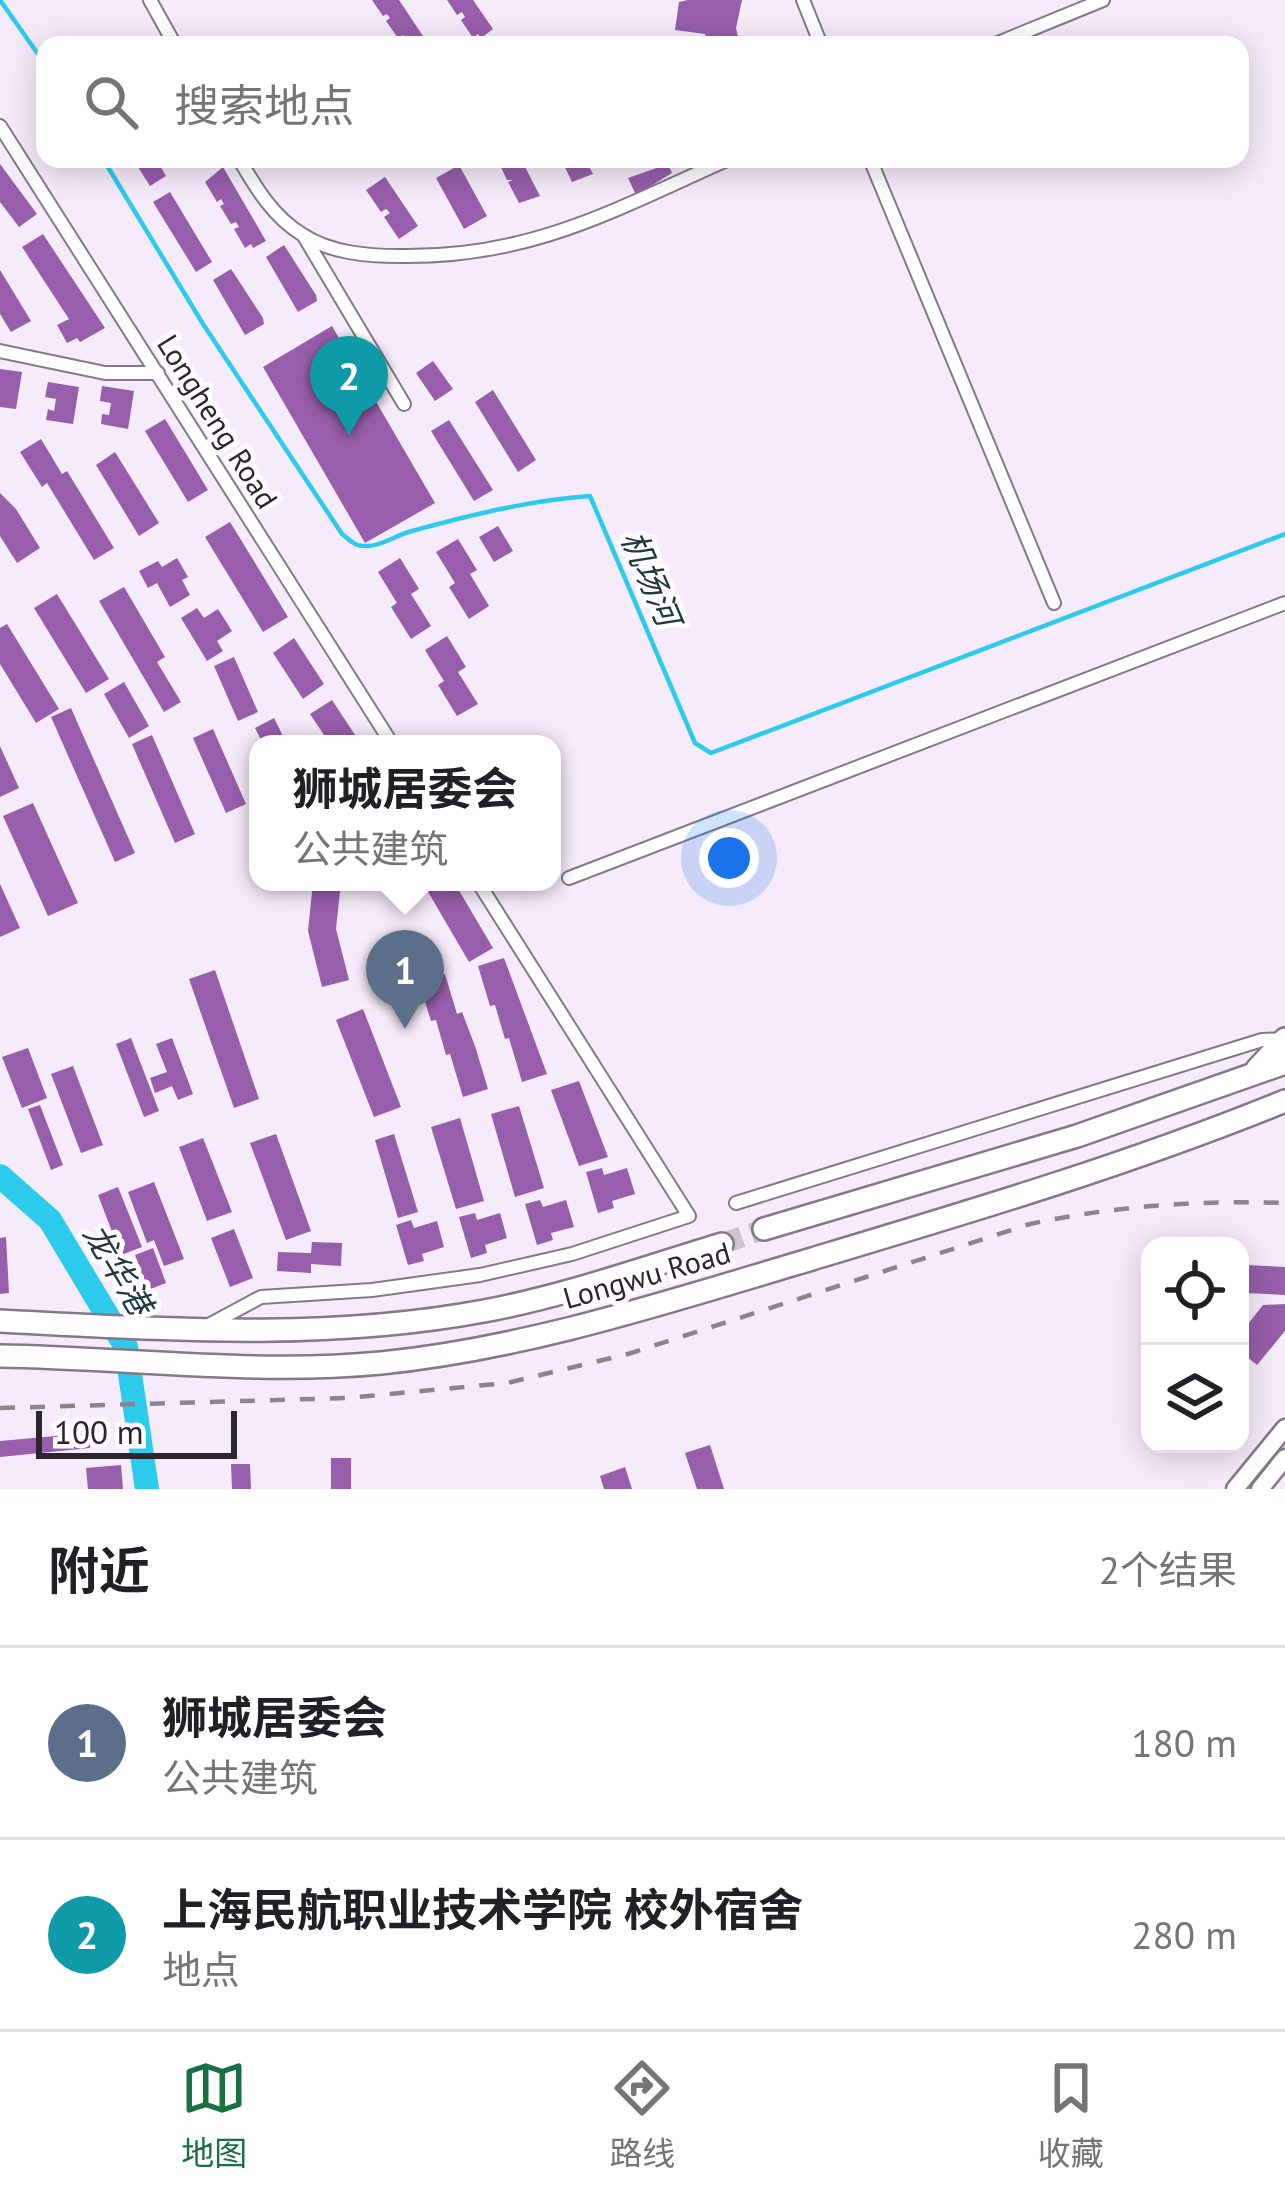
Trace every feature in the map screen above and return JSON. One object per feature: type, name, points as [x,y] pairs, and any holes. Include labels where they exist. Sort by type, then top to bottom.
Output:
[{"type":"main road","points":[[1249,1077],[1285,1039]]},
{"type":"main road","name":"Longwu Road","points":[[764,1229],[1077,1136],[1285,1063]]},
{"type":"main road","name":"Longwu Road","points":[[0,1356],[199,1365],[355,1364],[434,1357],[547,1336],[1090,1175],[1285,1101]]},
{"type":"main road","name":"Longwu Road","points":[[0,1321],[169,1331],[372,1326],[538,1299],[722,1244]]},
{"type":"street","points":[[150,0],[170,36]]},
{"type":"street","points":[[802,0],[817,36]]},
{"type":"street","points":[[1015,36],[1103,0]]},
{"type":"street","name":"Longheng Road","points":[[0,126],[386,735]]},
{"type":"street","points":[[244,168],[264,201],[304,236],[404,404]]},
{"type":"street","points":[[304,236],[352,254],[491,251],[563,232],[709,168]]},
{"type":"street","points":[[874,168],[1054,603]]},
{"type":"street","points":[[0,351],[105,374],[158,373]]},
{"type":"street","points":[[569,878],[1285,603]]},
{"type":"street","name":"Longwu Road","points":[[199,1331],[261,1297],[372,1290],[480,1275],[572,1254],[689,1216],[484,891]]},
{"type":"street","points":[[736,1203],[1262,1040],[1285,1039]]},
{"type":"street","points":[[1235,1489],[1285,1428]]},
{"type":"street","points":[[1260,1489],[1285,1458]]},
{"type":"building","points":[[372,0],[399,0],[423,36],[397,36],[386,21],[390,18]]},
{"type":"building","points":[[447,0],[473,0],[493,29],[484,36],[472,36],[461,20],[462,12],[457,15]]},
{"type":"building","points":[[742,0],[738,36],[675,30],[679,2]]},
{"type":"building","points":[[0,164],[37,214],[19,227],[0,202]]},
{"type":"building","points":[[139,168],[161,168],[166,176],[150,186]]},
{"type":"building","points":[[224,168],[266,241],[245,248],[234,229],[239,227],[236,222],[231,224],[221,199],[217,202],[205,182]]},
{"type":"building","points":[[461,168],[487,216],[464,229],[436,178]]},
{"type":"building","points":[[501,168],[526,168],[540,196],[519,203],[508,182],[513,180],[507,180]]},
{"type":"building","points":[[565,168],[590,168],[593,174],[572,182]]},
{"type":"building","points":[[657,168],[670,168],[672,173],[636,195],[628,178]]},
{"type":"building","points":[[385,177],[418,226],[399,239],[384,217],[390,213],[381,212],[366,190]]},
{"type":"building","points":[[170,192],[212,262],[196,272],[153,202]]},
{"type":"building","points":[[43,234],[105,328],[80,342],[77,338],[67,343],[57,325],[69,319],[22,247]]},
{"type":"building","points":[[284,245],[316,295],[317,301],[298,312],[266,257]]},
{"type":"building","points":[[231,269],[263,318],[264,324],[245,335],[213,280]]},
{"type":"building","points":[[0,270],[31,321],[11,332],[0,314]]},
{"type":"building","points":[[332,326],[435,503],[365,543],[263,367]]},
{"type":"building","points":[[433,361],[453,389],[435,401],[416,373]]},
{"type":"building","points":[[0,369],[22,372],[16,409],[0,407]]},
{"type":"building","points":[[48,382],[79,387],[73,424],[46,420],[56,399],[45,397]]},
{"type":"building","points":[[102,386],[134,391],[128,429],[101,424],[111,403],[100,401]]},
{"type":"building","points":[[493,390],[536,460],[518,472],[475,402]]},
{"type":"building","points":[[165,419],[208,490],[188,502],[145,431]]},
{"type":"building","points":[[449,420],[493,490],[474,501],[431,431]]},
{"type":"building","points":[[41,439],[62,474],[67,471],[114,548],[94,560],[47,483],[42,487],[20,452]]},
{"type":"building","points":[[115,452],[159,523],[139,536],[96,465]]},
{"type":"building","points":[[0,493],[40,548],[17,563],[0,536]]},
{"type":"building","points":[[230,522],[288,617],[263,632],[205,537]]},
{"type":"building","points":[[498,526],[513,551],[494,562],[479,537]]},
{"type":"building","points":[[458,539],[477,570],[470,574],[489,606],[469,619],[449,587],[455,583],[436,552]]},
{"type":"building","points":[[177,558],[188,577],[182,580],[190,595],[170,607],[157,583],[148,588],[139,571],[158,561],[162,567]]},
{"type":"building","points":[[400,558],[419,589],[411,594],[431,626],[411,639],[391,607],[397,603],[378,572]]},
{"type":"building","points":[[124,587],[165,657],[157,662],[181,702],[164,712],[99,601]]},
{"type":"building","points":[[57,594],[109,679],[86,693],[34,608]]},
{"type":"building","points":[[197,608],[204,618],[218,609],[232,631],[217,641],[223,651],[207,661],[181,618]]},
{"type":"building","points":[[7,624],[59,709],[36,723],[0,664],[0,628]]},
{"type":"building","points":[[447,636],[466,667],[458,672],[478,704],[457,716],[425,650]]},
{"type":"building","points":[[294,638],[324,684],[303,699],[273,653]]},
{"type":"building","points":[[234,657],[258,712],[238,721],[214,666]]},
{"type":"building","points":[[124,682],[149,726],[129,738],[104,694]]},
{"type":"building","points":[[332,700],[355,735],[324,735],[310,714]]},
{"type":"building","points":[[71,708],[135,853],[115,862],[51,717]]},
{"type":"building","points":[[274,718],[282,735],[258,735],[255,728]]},
{"type":"building","points":[[213,729],[246,804],[226,813],[193,738]]},
{"type":"building","points":[[152,735],[195,834],[175,843],[132,744]]},
{"type":"building","points":[[0,746],[19,788],[0,797]]},
{"type":"building","points":[[33,803],[78,903],[48,916],[3,816]]},
{"type":"building","points":[[0,884],[20,928],[0,937]]},
{"type":"building","points":[[312,891],[340,891],[336,929],[349,980],[322,987],[308,931]]},
{"type":"building","points":[[428,891],[459,891],[493,948],[469,962]]},
{"type":"building","points":[[504,958],[547,1074],[522,1082],[478,966]]},
{"type":"building","points":[[215,970],[259,1099],[234,1108],[189,979]]},
{"type":"building","points":[[445,974],[488,1089],[463,1097],[419,982]]},
{"type":"building","points":[[363,1009],[401,1107],[374,1117],[336,1020]]},
{"type":"building","points":[[131,1038],[159,1111],[144,1117],[116,1044]]},
{"type":"building","points":[[172,1038],[193,1094],[178,1100],[172,1086],[155,1093],[150,1078],[167,1072],[156,1044]]},
{"type":"building","points":[[28,1048],[47,1098],[22,1108],[2,1057]]},
{"type":"building","points":[[73,1066],[103,1145],[81,1153],[51,1074]]},
{"type":"building","points":[[579,1081],[608,1157],[579,1166],[551,1090]]},
{"type":"building","points":[[40,1105],[63,1165],[51,1170],[28,1109]]},
{"type":"building","points":[[519,1106],[544,1188],[515,1197],[491,1114]]},
{"type":"building","points":[[460,1118],[484,1201],[456,1209],[431,1127]]},
{"type":"building","points":[[276,1134],[311,1231],[286,1240],[250,1143]]},
{"type":"building","points":[[394,1134],[418,1212],[398,1218],[375,1140]]},
{"type":"building","points":[[203,1138],[232,1212],[207,1221],[179,1147]]},
{"type":"building","points":[[602,1168],[604,1175],[627,1168],[635,1194],[612,1201],[614,1208],[598,1213],[586,1172]]},
{"type":"building","points":[[154,1182],[184,1259],[164,1266],[154,1240],[147,1243],[128,1192]]},
{"type":"building","points":[[118,1187],[142,1247],[121,1255],[98,1195]]},
{"type":"building","points":[[540,1200],[543,1207],[566,1200],[574,1227],[551,1233],[553,1240],[537,1245],[525,1204]]},
{"type":"building","points":[[475,1213],[477,1220],[500,1213],[507,1238],[485,1245],[487,1253],[471,1258],[459,1217]]},
{"type":"building","points":[[411,1220],[414,1228],[437,1221],[444,1247],[408,1265],[396,1225]]},
{"type":"building","points":[[234,1229],[253,1278],[230,1287],[211,1238]]},
{"type":"building","points":[[6,1237],[9,1293],[0,1294],[0,1238]]},
{"type":"building","points":[[312,1242],[342,1243],[341,1266],[311,1264],[311,1273],[277,1271],[278,1252],[311,1253]]},
{"type":"building","points":[[153,1248],[166,1283],[148,1290],[135,1255]]},
{"type":"building","points":[[1249,1265],[1285,1267],[1285,1295],[1249,1293]]},
{"type":"building","points":[[1285,1304],[1285,1331],[1257,1365],[1249,1358],[1249,1323],[1263,1305]]},
{"type":"building","points":[[89,1433],[90,1448],[0,1457],[0,1441]]},
{"type":"building","points":[[710,1445],[724,1489],[697,1489],[685,1453]]},
{"type":"building","points":[[331,1458],[351,1458],[351,1489],[331,1489]]},
{"type":"building","points":[[231,1464],[250,1464],[251,1489],[232,1489]]},
{"type":"building","points":[[121,1465],[123,1489],[88,1489],[86,1468]]},
{"type":"building","points":[[625,1467],[632,1489],[604,1489],[600,1476]]},
{"type":"waterway","name":"机场河","points":[[0,0],[36,51]]},
{"type":"waterway","name":"机场河","points":[[108,168],[203,324],[342,534],[356,544],[373,546],[478,514],[590,496],[695,743],[711,753],[1285,534]]},
{"type":"waterway","name":"龙华港","points":[[0,1176],[50,1220],[126,1347],[147,1489]]},
{"type":"tunnel","points":[[722,1244],[764,1229]]},
{"type":"railway","points":[[0,1408],[347,1398],[507,1383],[628,1354],[1030,1224],[1157,1206],[1285,1203]]},
{"type":"place","name":"上海民航职业技术学院 校外宿舍","points":[[349,435]]},
{"type":"place","name":"狮城居委会","points":[[405,1029]]}]
